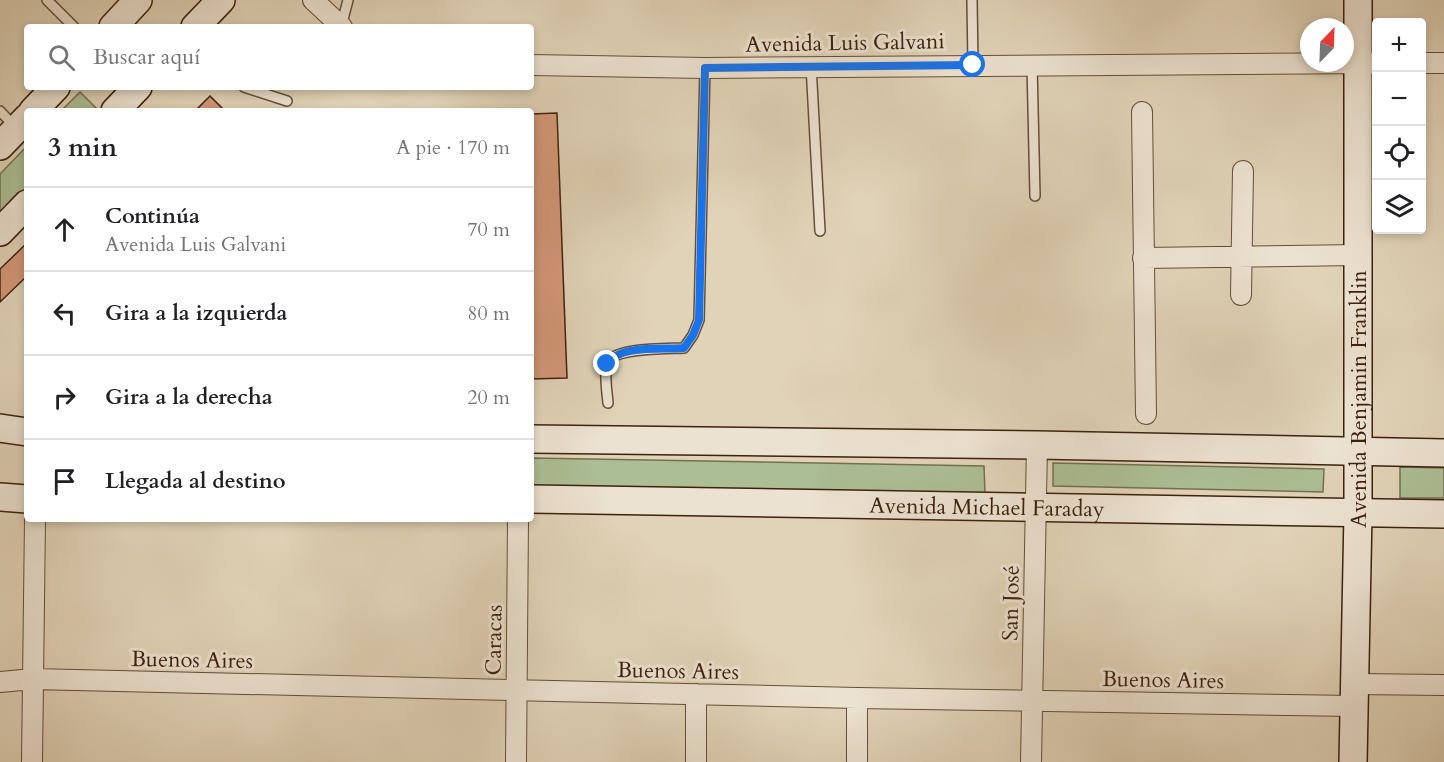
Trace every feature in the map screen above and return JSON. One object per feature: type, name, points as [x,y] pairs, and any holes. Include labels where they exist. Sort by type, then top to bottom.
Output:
[{"type":"street","points":[[116,24],[138,0]]},
{"type":"street","points":[[198,24],[221,0]]},
{"type":"street","points":[[313,0],[339,24]]},
{"type":"street","name":"Avenida Benjamin Franklin","points":[[1353,762],[1358,514],[1359,255],[1368,63],[1358,0]]},
{"type":"street","name":"Avenida Luis Galvani","points":[[534,65],[705,68],[811,65],[1368,63]]},
{"type":"street","points":[[1426,63],[1444,63]]},
{"type":"street","points":[[32,108],[53,90]]},
{"type":"street","points":[[118,108],[133,90]]},
{"type":"street","points":[[1142,112],[1146,414]]},
{"type":"street","points":[[1241,295],[1243,171]]},
{"type":"street","points":[[0,232],[24,207]]},
{"type":"street","points":[[1143,258],[1359,255]]},
{"type":"street","points":[[0,428],[24,432]]},
{"type":"street","points":[[534,439],[1444,453]]},
{"type":"street","name":"San José","points":[[1031,762],[1037,445]]},
{"type":"street","points":[[0,497],[24,499]]},
{"type":"street","name":"Avenida Michael Faraday","points":[[534,499],[1444,514]]},
{"type":"street","points":[[32,762],[35,522]]},
{"type":"street","name":"Caracas","points":[[516,762],[518,522]]},
{"type":"street","name":"Buenos Aires","points":[[0,682],[33,679],[1032,701],[1355,695],[1444,685]]},
{"type":"street","points":[[696,694],[696,762]]},
{"type":"street","points":[[857,698],[857,762]]},
{"type":"lane","points":[[47,0],[71,24]]},
{"type":"lane","points":[[343,24],[348,0]]},
{"type":"lane","points":[[972,0],[973,65]]},
{"type":"lane","points":[[1032,64],[1035,196]]},
{"type":"lane","points":[[811,65],[820,231]]},
{"type":"lane","points":[[608,403],[607,364],[612,357],[624,352],[684,348],[699,320],[705,68]]},
{"type":"lane","points":[[253,90],[286,101]]},
{"type":"green space","points":[[80,92],[96,108],[64,108]]},
{"type":"green space","points":[[24,149],[24,193],[0,218],[0,174]]},
{"type":"green space","points":[[534,458],[984,466],[985,493],[534,488]]},
{"type":"green space","points":[[1053,463],[1324,469],[1323,492],[1053,486]]},
{"type":"green space","points":[[1400,467],[1444,468],[1444,498],[1400,498]]},
{"type":"building","points":[[210,96],[222,108],[198,108]]},
{"type":"building","points":[[557,113],[567,378],[534,379],[534,114]]},
{"type":"building","points":[[24,246],[24,279],[0,302],[0,269]]},
{"type":"route","points":[[607,364],[612,357],[624,352],[684,348],[699,320],[705,68],[811,65],[973,65]]}]
